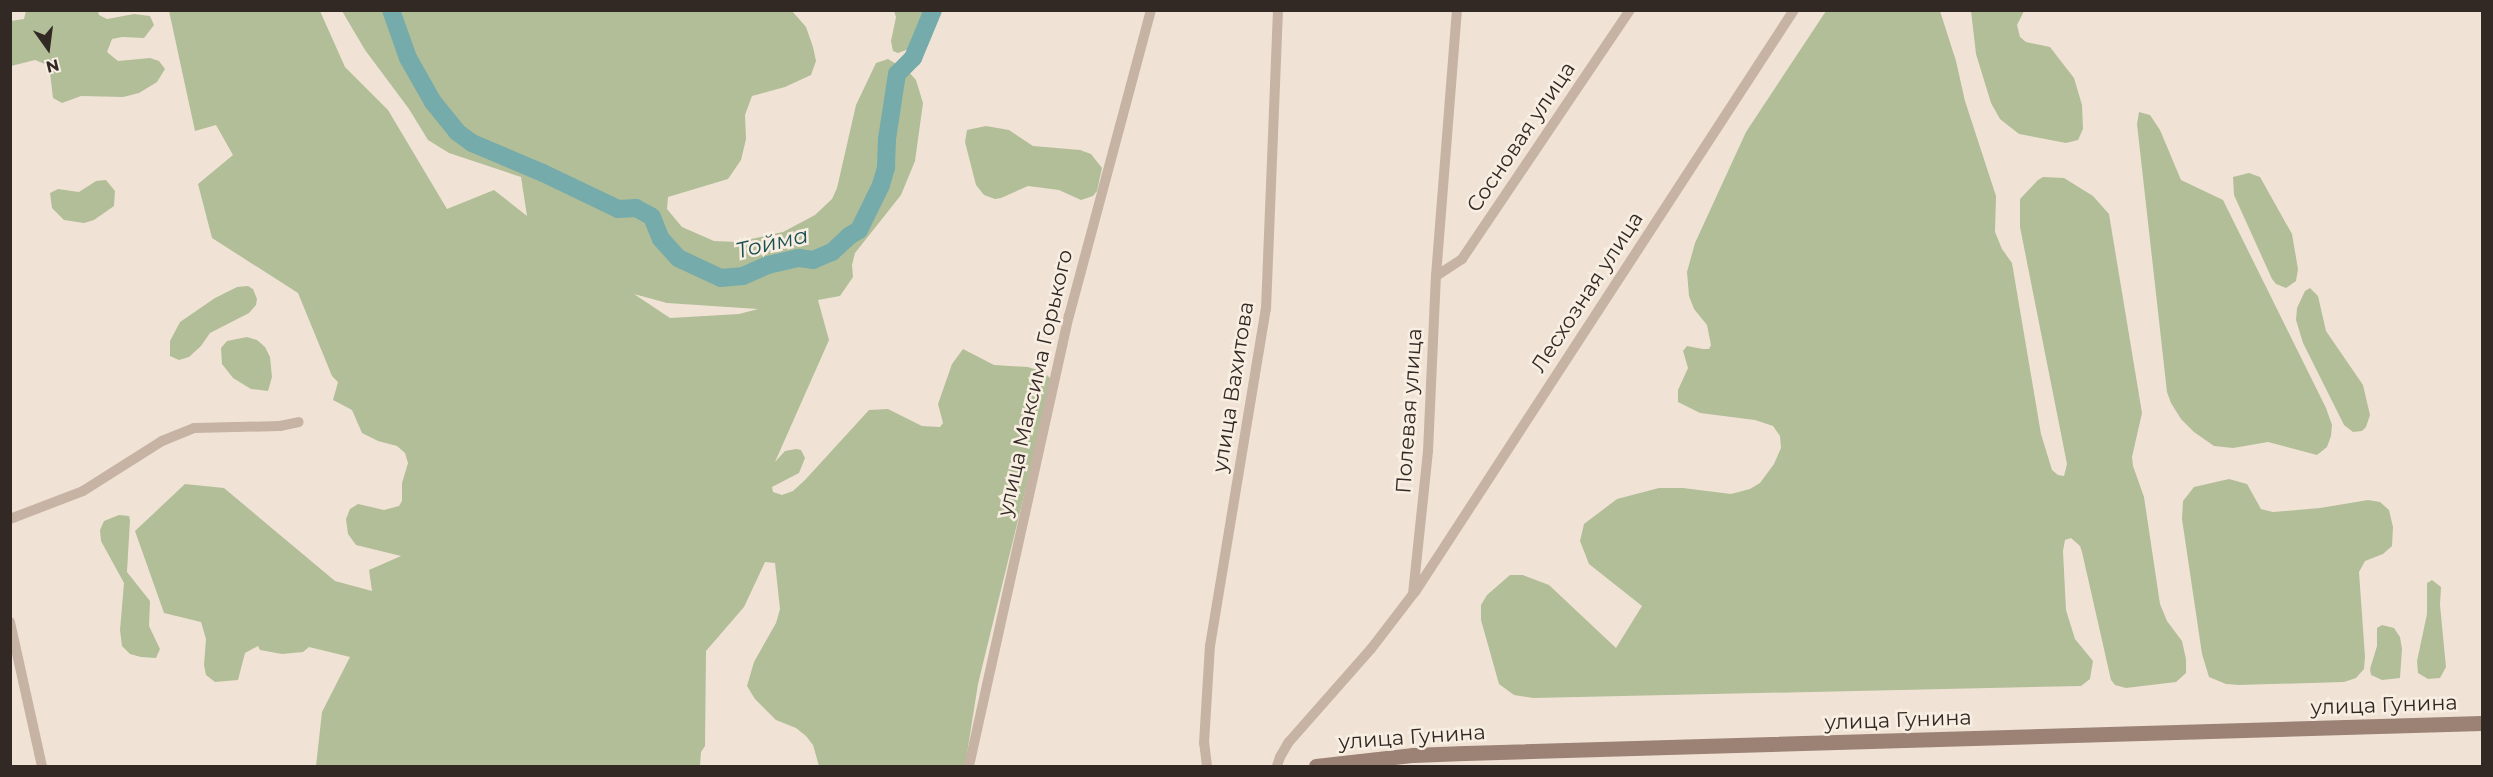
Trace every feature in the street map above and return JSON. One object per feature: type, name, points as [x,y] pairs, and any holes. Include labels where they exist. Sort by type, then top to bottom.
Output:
[{"type":"main road","name":"улица Гунина","points":[[1320,766],[1413,755],[1465,753],[2482,723]]},
{"type":"street","name":"улица Максима Горького","points":[[969,766],[1069,316],[1151,10]]},
{"type":"street","name":"улица Вахитова","points":[[1207,766],[1204,743],[1210,646],[1266,309],[1278,10]]},
{"type":"street","name":"Полевая улица","points":[[1413,594],[1428,451],[1436,276],[1457,10]]},
{"type":"street","name":"Сосновая улица","points":[[1436,276],[1462,259],[1630,10]]},
{"type":"street","name":"Лесхозная улица","points":[[1413,594],[1794,10]]},
{"type":"street","points":[[10,519],[83,491],[162,441],[194,428],[280,426],[299,422]]},
{"type":"street","points":[[1278,766],[1288,743],[1371,649],[1413,594]]},
{"type":"street","points":[[10,622],[42,766]]},
{"type":"green space","points":[[26,11],[98,11],[99,15],[107,19],[134,14],[150,16],[154,25],[144,38],[112,39],[107,52],[118,61],[150,58],[159,61],[165,69],[157,82],[139,93],[123,97],[81,96],[62,103],[53,98],[50,73],[45,64],[35,60],[11,66],[11,21],[24,19]]},
{"type":"green space","points":[[169,11],[320,11],[345,67],[388,110],[447,209],[494,190],[527,216],[521,177],[449,153],[428,140],[409,109],[365,50],[342,11],[792,11],[806,27],[813,47],[816,61],[811,75],[785,87],[752,96],[745,115],[746,139],[741,160],[728,179],[668,197],[667,209],[682,227],[714,241],[737,242],[783,232],[815,215],[832,199],[837,188],[856,105],[876,63],[888,59],[908,71],[916,80],[923,103],[915,161],[901,195],[855,253],[852,265],[853,277],[840,296],[818,300],[829,340],[775,462],[785,451],[796,449],[801,450],[805,458],[799,473],[772,487],[773,492],[782,495],[793,491],[869,410],[888,409],[922,426],[940,427],[943,423],[938,404],[952,364],[963,349],[994,365],[1028,367],[1044,372],[1050,378],[1050,389],[978,684],[965,766],[819,766],[813,745],[806,736],[796,728],[776,720],[755,699],[747,686],[754,662],[776,623],[780,609],[775,563],[765,562],[744,607],[706,651],[705,746],[701,752],[700,766],[316,766],[322,712],[350,657],[309,647],[303,652],[282,654],[260,650],[258,646],[245,653],[238,680],[215,682],[206,675],[204,665],[206,639],[201,622],[164,613],[135,531],[185,484],[224,488],[335,581],[372,591],[369,570],[401,556],[356,545],[348,534],[346,519],[350,509],[358,504],[384,510],[399,506],[402,501],[402,483],[408,463],[405,453],[397,446],[378,441],[362,433],[352,410],[333,400],[338,382],[332,376],[298,293],[212,238],[198,184],[233,155],[216,125],[195,131]],"holes":[[[634,294],[667,303],[758,309],[739,314],[670,318]]]},
{"type":"green space","points":[[894,11],[928,11],[909,49],[898,53],[893,51],[891,41],[896,17]]},
{"type":"green space","points":[[1826,11],[1940,11],[1956,61],[1965,101],[1996,196],[1995,232],[2002,249],[2012,263],[2041,434],[2052,470],[2058,475],[2064,476],[2067,464],[2020,227],[2020,199],[2043,177],[2064,178],[2093,196],[2109,214],[2142,413],[2132,457],[2133,466],[2144,497],[2160,604],[2167,621],[2182,641],[2186,659],[2186,673],[2176,682],[2126,688],[2115,685],[2111,680],[2082,552],[2080,546],[2071,538],[2065,540],[2063,551],[2066,610],[2075,639],[2093,661],[2090,679],[2081,686],[1533,698],[1514,695],[1499,684],[1481,620],[1481,605],[1487,595],[1510,575],[1523,575],[1549,585],[1616,648],[1642,606],[1589,564],[1580,541],[1584,524],[1617,499],[1659,488],[1683,488],[1731,494],[1750,489],[1760,483],[1774,464],[1781,448],[1780,436],[1773,426],[1755,420],[1700,413],[1678,402],[1678,390],[1688,368],[1683,351],[1687,346],[1709,349],[1711,345],[1707,325],[1694,309],[1689,296],[1687,272],[1695,243],[1746,132]]},
{"type":"green space","points":[[1971,11],[2024,11],[2017,25],[2020,37],[2026,42],[2050,47],[2074,78],[2082,105],[2083,129],[2078,140],[2066,143],[2019,134],[2000,119],[1991,103],[1976,54]]},
{"type":"green space","points":[[2139,112],[2150,115],[2160,130],[2181,180],[2223,200],[2326,408],[2332,425],[2331,436],[2327,447],[2317,455],[2268,442],[2233,448],[2214,446],[2194,432],[2181,419],[2171,403],[2167,392],[2137,124]]},
{"type":"green space","points":[[986,126],[1009,130],[1033,146],[1080,150],[1091,154],[1102,168],[1097,191],[1093,196],[1081,200],[1059,190],[1028,186],[1001,198],[995,199],[984,195],[976,185],[965,142],[967,130]]},
{"type":"green space","points":[[2249,173],[2260,177],[2292,234],[2298,269],[2296,281],[2286,288],[2276,284],[2272,279],[2234,195],[2233,177]]},
{"type":"green space","points":[[106,180],[115,191],[114,206],[94,220],[84,223],[64,220],[52,208],[50,193],[58,189],[79,192],[96,181]]},
{"type":"green space","points":[[248,286],[253,289],[257,299],[256,305],[249,313],[210,333],[189,357],[179,360],[170,356],[170,341],[180,322],[215,298],[237,287]]},
{"type":"green space","points":[[2310,288],[2318,296],[2326,331],[2363,385],[2370,415],[2362,431],[2353,432],[2344,425],[2303,343],[2296,320],[2297,308],[2305,291]]},
{"type":"green space","points":[[247,337],[257,340],[265,347],[270,357],[272,377],[268,391],[251,389],[233,378],[222,364],[221,348],[227,341]]},
{"type":"green space","points":[[2229,479],[2247,484],[2261,509],[2273,512],[2320,508],[2368,500],[2380,502],[2389,510],[2393,527],[2392,546],[2383,554],[2365,561],[2359,572],[2365,657],[2364,669],[2356,678],[2344,682],[2239,685],[2226,684],[2209,677],[2202,654],[2182,519],[2183,501],[2194,487]]},
{"type":"green space","points":[[119,515],[129,516],[127,572],[150,601],[149,626],[160,649],[156,658],[130,654],[122,646],[120,630],[124,583],[101,541],[100,530],[104,521]]},
{"type":"green space","points":[[2432,580],[2441,587],[2440,605],[2446,667],[2440,678],[2428,679],[2418,673],[2417,661],[2427,614],[2427,583]]},
{"type":"green space","points":[[2382,625],[2394,628],[2400,637],[2402,649],[2400,678],[2382,680],[2371,675],[2370,669],[2377,646],[2377,628]]},
{"type":"waterway","name":"Тойма","points":[[391,10],[408,58],[433,102],[457,132],[472,143],[543,173],[618,209],[636,208],[652,217],[661,239],[678,258],[721,278],[743,276],[768,265],[799,258],[813,260],[832,252],[859,230],[881,185],[886,167],[887,139],[897,74],[913,58],[933,10]]}]
